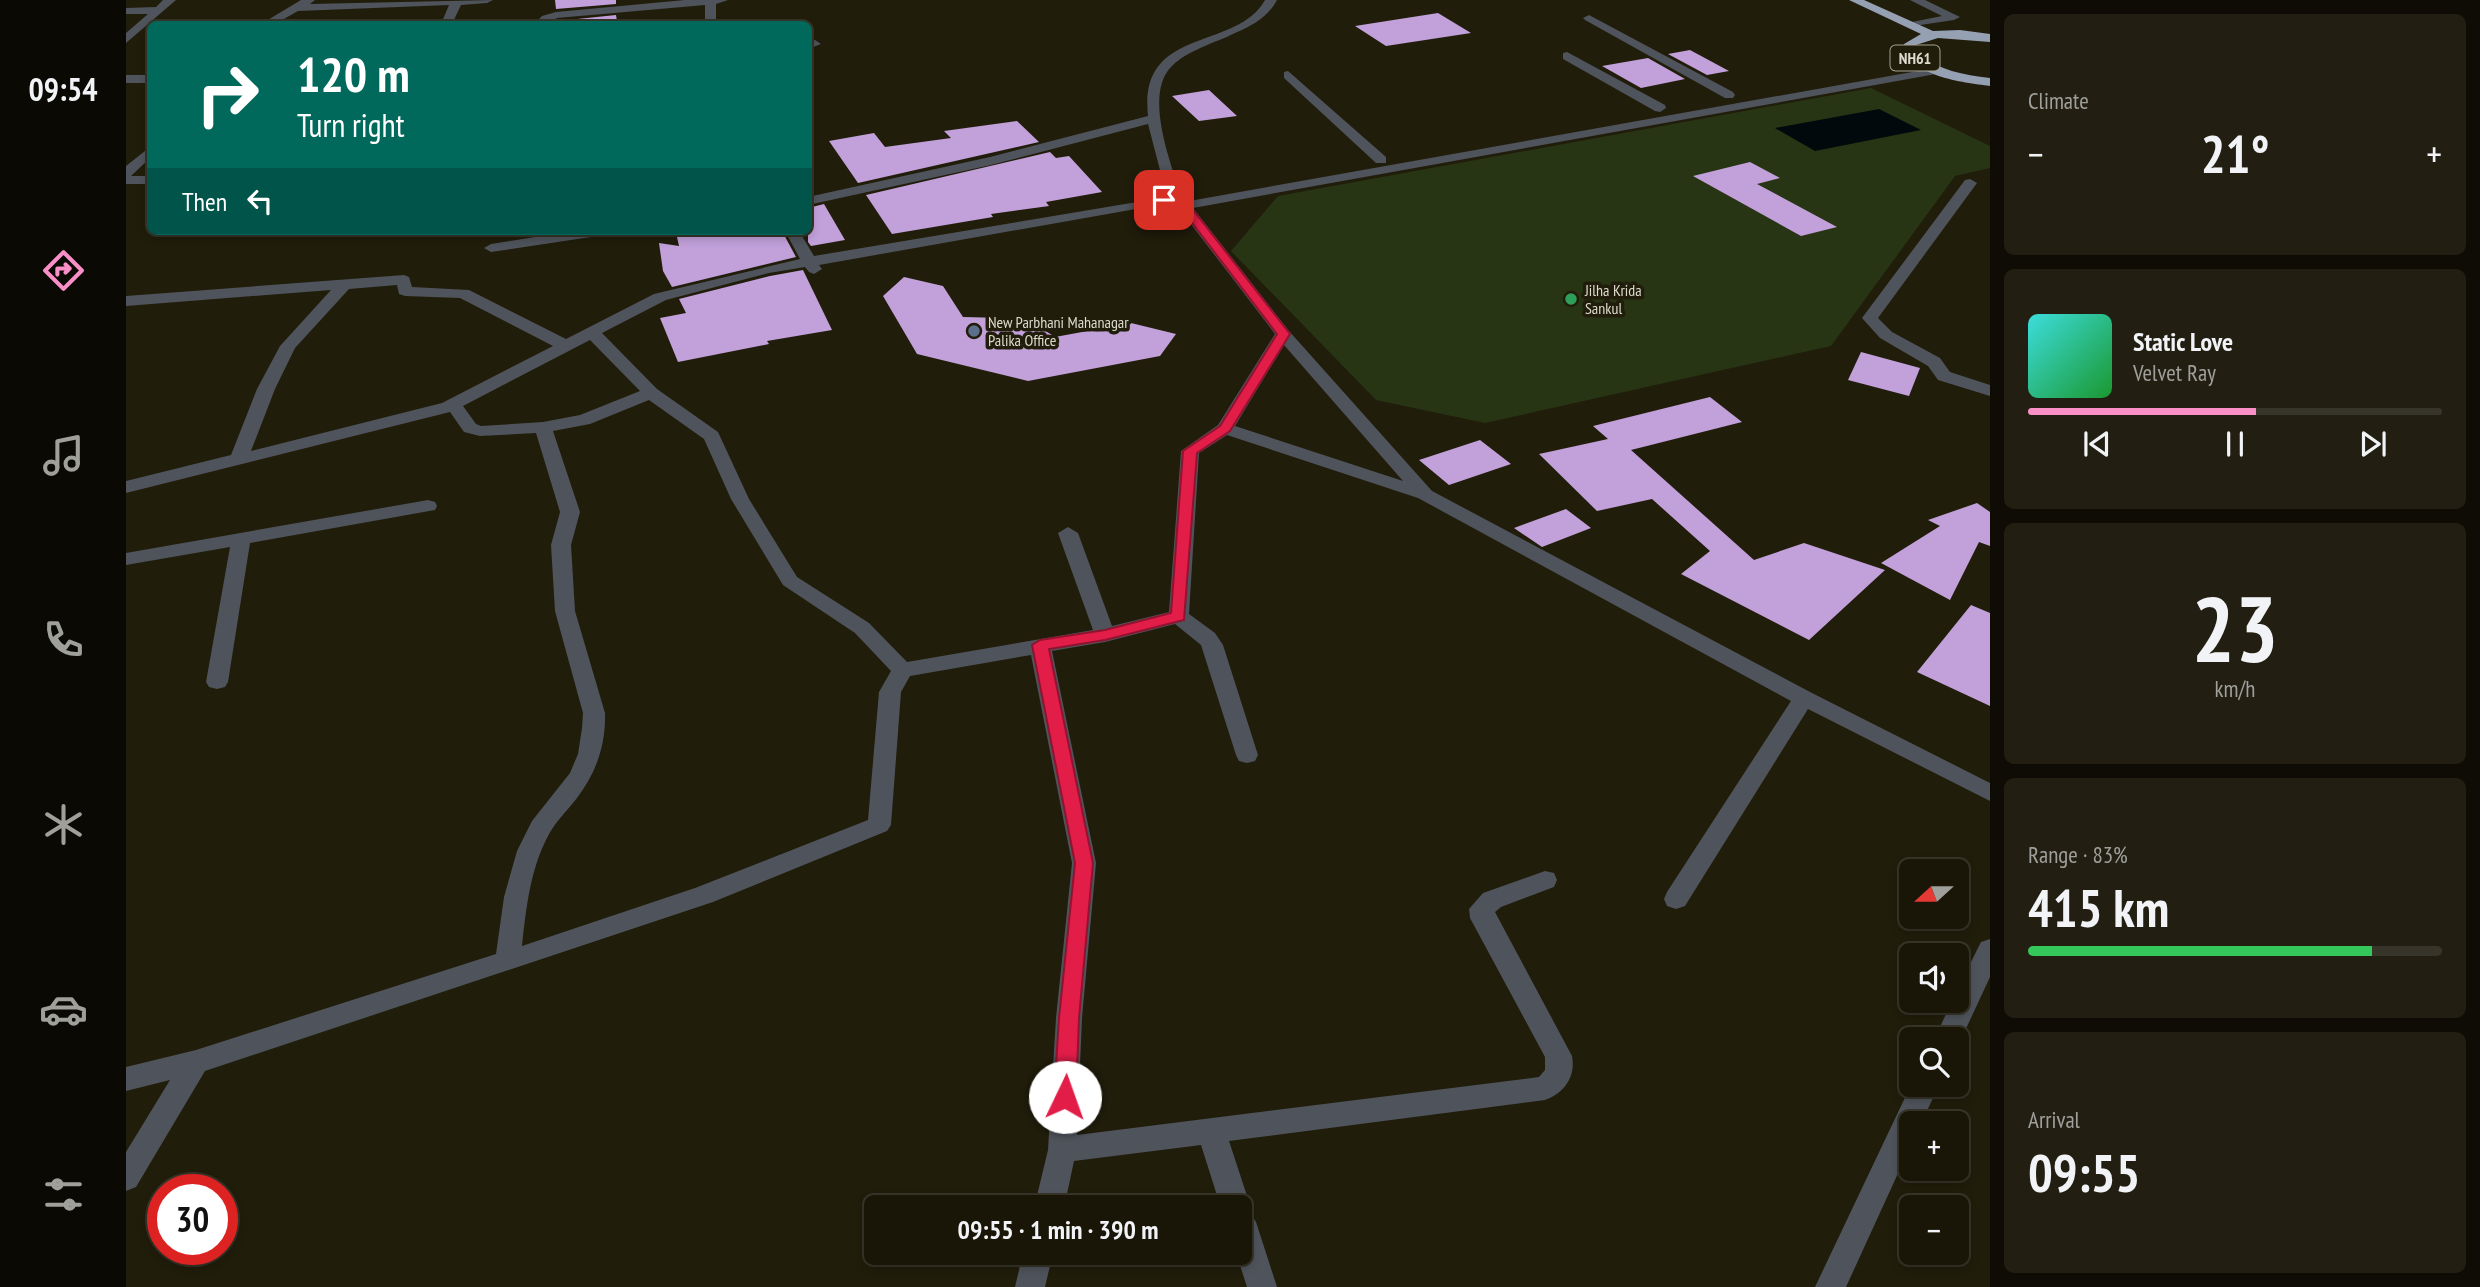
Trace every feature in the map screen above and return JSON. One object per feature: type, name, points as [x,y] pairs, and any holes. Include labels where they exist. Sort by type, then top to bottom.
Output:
[{"type":"highway","name":"NH61","points":[[1854,0],[1932,35]]},
{"type":"highway","name":"NH61","points":[[1990,38],[1932,35],[1917,38],[1910,44],[1912,55],[1936,71],[1990,82]]},
{"type":"street","points":[[128,35],[170,0]]},
{"type":"street","points":[[270,21],[304,4],[377,10],[418,2],[487,0]]},
{"type":"street","points":[[1271,0],[1266,10],[1254,19],[1199,44],[1168,63],[1158,73],[1153,85],[1156,130],[1179,201],[1283,334],[1425,495]]},
{"type":"street","points":[[1911,25],[1954,17],[1916,0]]},
{"type":"street","points":[[543,21],[556,15],[716,1],[712,21]]},
{"type":"street","points":[[448,21],[456,2]]},
{"type":"street","points":[[631,8],[632,21]]},
{"type":"street","points":[[126,11],[156,10]]},
{"type":"street","points":[[1589,18],[1730,95]]},
{"type":"street","points":[[1567,56],[1660,108]]},
{"type":"street","points":[[1179,201],[1381,160],[1920,62]]},
{"type":"street","points":[[126,487],[343,435],[453,404],[660,297],[748,275],[779,275],[811,265],[1936,71]]},
{"type":"street","points":[[1287,75],[1381,160]]},
{"type":"street","points":[[126,79],[147,79]]},
{"type":"street","points":[[1675,105],[1691,115]]},
{"type":"street","points":[[812,200],[991,161],[1155,118]]},
{"type":"street","points":[[126,173],[147,154]]},
{"type":"street","points":[[126,180],[147,180]]},
{"type":"street","points":[[1970,183],[1870,318],[1886,335],[1934,362],[1944,376],[1990,391]]},
{"type":"street","points":[[491,247],[576,235]]},
{"type":"street","points":[[794,235],[811,265]]},
{"type":"street","points":[[126,301],[400,280],[405,282],[405,291],[463,293],[566,346]]},
{"type":"street","points":[[239,458],[266,389],[288,346],[345,284]]},
{"type":"street","points":[[592,332],[651,393],[712,436],[740,499],[790,581],[862,628],[902,670]]},
{"type":"street","points":[[1179,617],[1190,451],[1225,428],[1283,334]]},
{"type":"street","points":[[453,404],[474,431],[543,427],[597,417],[651,393]]},
{"type":"street","points":[[508,961],[517,891],[524,863],[550,812],[579,778],[585,766],[595,725],[565,611],[561,545],[570,512],[543,427]]},
{"type":"street","points":[[1225,428],[1425,495],[1804,698],[1990,793]]},
{"type":"street","points":[[126,559],[428,506]]},
{"type":"street","points":[[1068,533],[1105,635]]},
{"type":"street","points":[[217,682],[241,539]]},
{"type":"street","points":[[902,670],[1105,635],[1179,617],[1208,638],[1212,645],[1247,755]]},
{"type":"street","points":[[1040,645],[1084,863],[1069,1018],[1062,1150],[1052,1195]]},
{"type":"street","points":[[126,1079],[196,1062],[704,895],[879,825],[890,692],[902,670]]},
{"type":"street","points":[[1676,899],[1804,698]]},
{"type":"street","points":[[1062,1150],[1545,1087],[1557,1078],[1561,1068],[1558,1056],[1483,918],[1482,909],[1492,900],[1545,880]]},
{"type":"street","points":[[1953,1027],[1990,948]]},
{"type":"street","points":[[126,1178],[196,1062]]},
{"type":"street","points":[[1830,1287],[1919,1097]]},
{"type":"street","points":[[1211,1131],[1232,1195]]},
{"type":"street","points":[[1252,1256],[1262,1287]]},
{"type":"street","points":[[1030,1287],[1035,1265]]},
{"type":"green space","name":"Jilha Krida Sankul","points":[[1871,88],[1990,146],[1990,168],[1955,176],[1831,346],[1485,423],[1376,400],[1231,251],[1278,196]]},
{"type":"shaded area","points":[[1879,109],[1921,130],[1815,151],[1775,128]]},
{"type":"building","points":[[555,0],[616,0],[616,4],[556,9]]},
{"type":"building","points":[[1438,13],[1471,33],[1386,46],[1355,26]]},
{"type":"building","points":[[616,15],[617,21],[558,21]]},
{"type":"building","points":[[1690,50],[1729,71],[1707,75],[1668,54]]},
{"type":"building","points":[[1648,58],[1685,79],[1641,88],[1602,66]]},
{"type":"building","points":[[1209,90],[1237,116],[1199,121],[1172,96]]},
{"type":"building","points":[[1017,121],[1039,142],[858,183],[829,141],[874,133],[885,147],[951,138],[944,131]]},
{"type":"building","points":[[1050,152],[1056,158],[1069,156],[1102,192],[1046,202],[1049,206],[991,214],[993,217],[892,234],[866,195]]},
{"type":"building","points":[[1750,162],[1780,178],[1757,184],[1837,227],[1801,236],[1693,176]]},
{"type":"building","points":[[824,204],[845,240],[811,246],[808,235],[812,235],[812,207]]},
{"type":"building","points":[[784,235],[796,257],[672,287],[663,271],[659,243],[679,246],[677,237]]},
{"type":"building","points":[[803,270],[832,330],[767,341],[769,344],[678,362],[660,318],[686,313],[679,299]]},
{"type":"building","name":"New Parbhani Mahanagar Palika Office","points":[[904,277],[943,286],[963,317],[1005,318],[1041,328],[1055,337],[1131,323],[1176,334],[1160,356],[1028,381],[917,354],[883,296]]},
{"type":"building","points":[[1861,352],[1920,368],[1909,396],[1848,380]]},
{"type":"building","points":[[1710,397],[1742,422],[1631,450],[1754,560],[1804,543],[1885,570],[1809,640],[1681,574],[1710,551],[1652,499],[1597,511],[1539,454],[1608,439],[1593,426]]},
{"type":"building","points":[[1480,440],[1511,464],[1449,485],[1419,460]]},
{"type":"building","points":[[1977,503],[1990,512],[1990,546],[1979,542],[1950,600],[1881,563],[1940,526],[1928,520]]},
{"type":"building","points":[[1566,509],[1591,528],[1542,547],[1514,528]]},
{"type":"building","points":[[1971,605],[1990,613],[1990,706],[1917,672]]},
{"type":"place","name":"Jilha Krida Sankul","points":[[1571,299]]},
{"type":"place","name":"New Parbhani Mahanagar Palika Office","points":[[974,331]]},
{"type":"route","points":[[1065,1097],[1069,1018],[1084,863],[1040,645],[1105,635],[1179,617],[1190,451],[1225,428],[1283,334],[1186,208],[1167,206],[1164,200]]}]
